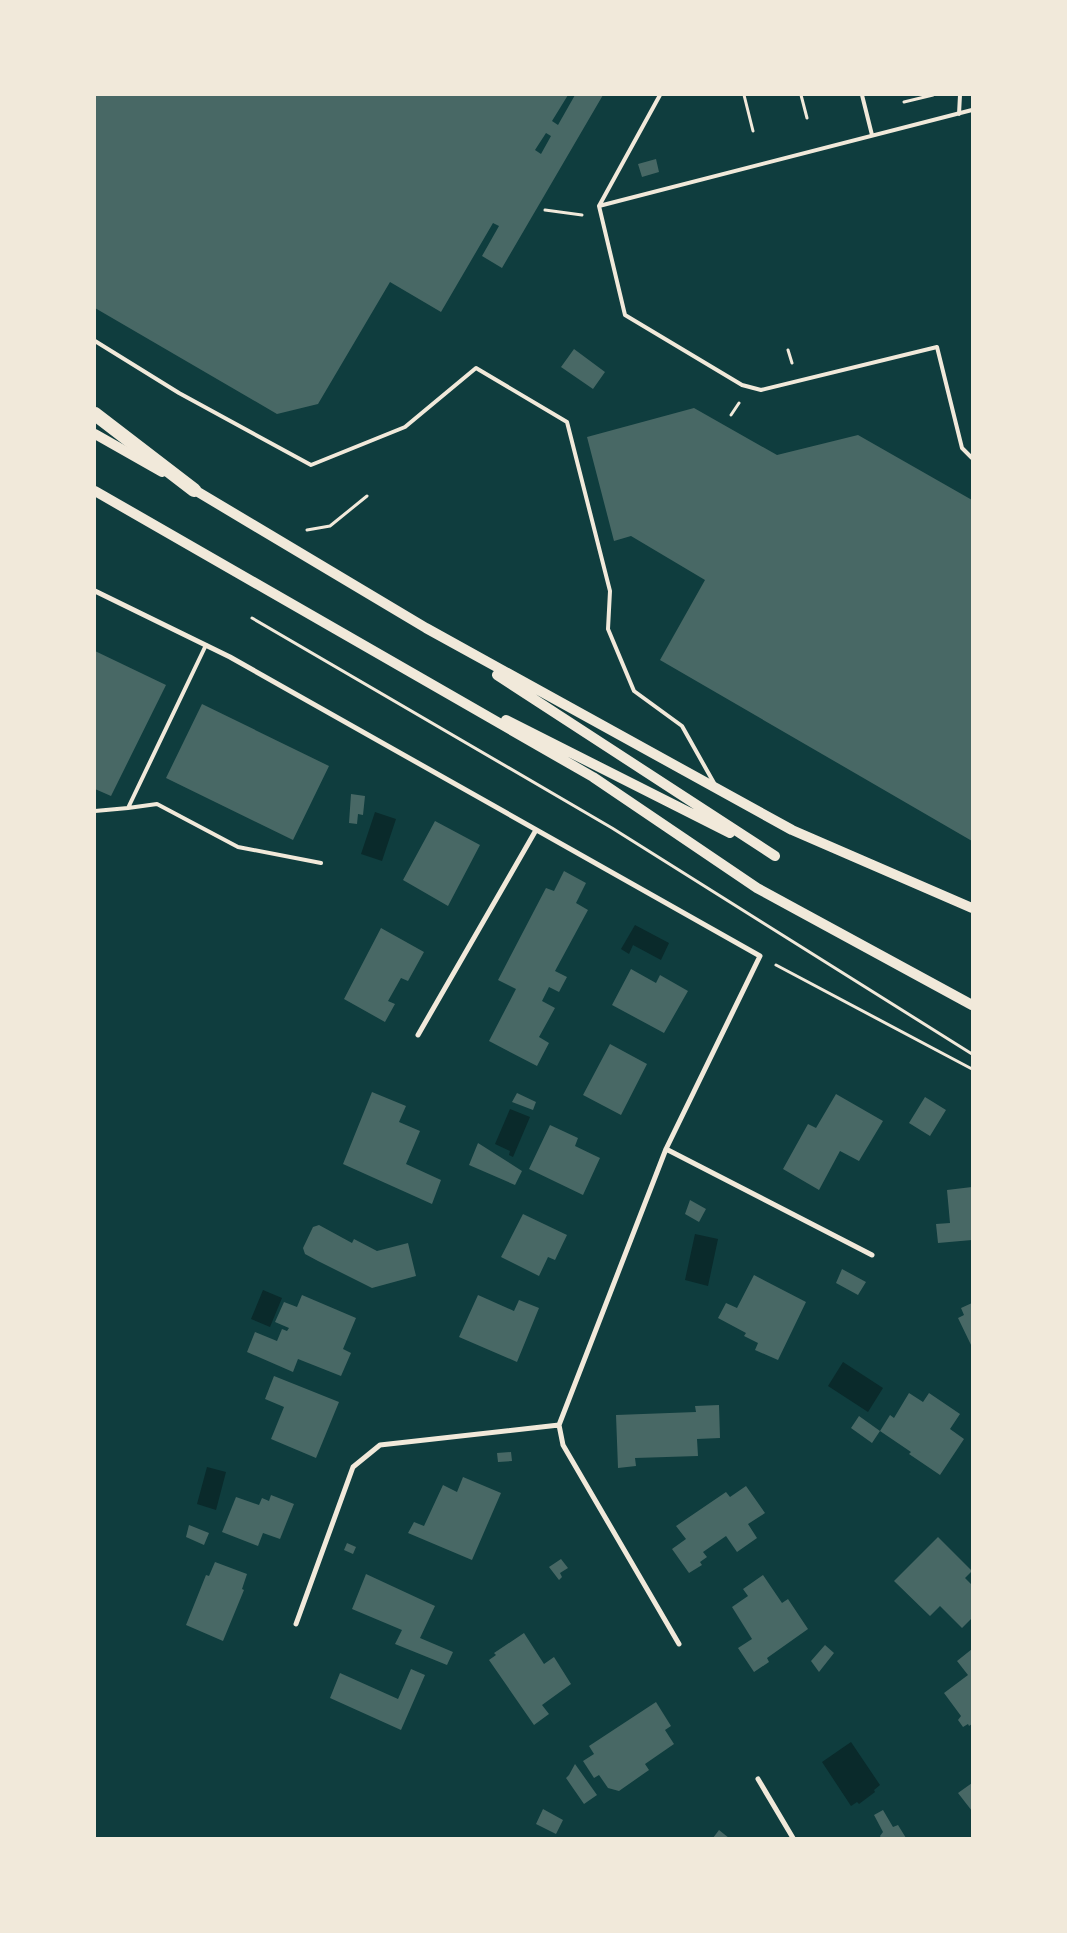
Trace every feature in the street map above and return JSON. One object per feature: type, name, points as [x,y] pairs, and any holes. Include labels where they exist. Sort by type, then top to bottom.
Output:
[{"type":"highway","points":[[95,414],[194,490]]},
{"type":"main road","points":[[95,434],[194,490],[426,628],[717,790],[792,830],[972,908]]},
{"type":"main road","points":[[95,491],[593,777],[756,888],[972,1005]]},
{"type":"main road","points":[[404,668],[775,856],[426,628]]},
{"type":"street","points":[[95,591],[206,645],[760,956],[666,1149],[559,1425],[563,1445],[679,1644]]},
{"type":"street","points":[[418,1035],[536,830]]},
{"type":"street","points":[[666,1149],[872,1256]]},
{"type":"street","points":[[296,1624],[353,1467],[380,1446],[559,1425]]},
{"type":"street","points":[[758,1778],[793,1838]]},
{"type":"lane","points":[[660,95],[600,206],[626,316],[742,385],[761,390],[937,347],[962,448],[972,458]]},
{"type":"lane","points":[[862,95],[872,136]]},
{"type":"lane","points":[[959,114],[960,95]]},
{"type":"lane","points":[[600,206],[972,110]]},
{"type":"lane","points":[[95,341],[179,393],[311,465],[405,427],[476,368],[567,422],[610,591],[608,629],[634,691],[682,726],[717,790]]},
{"type":"lane","points":[[128,808],[206,645]]},
{"type":"lane","points":[[95,812],[157,804],[238,847],[321,863]]},
{"type":"path","points":[[744,95],[753,131]]},
{"type":"path","points":[[801,95],[806,118]]},
{"type":"path","points":[[904,102],[933,95]]},
{"type":"path","points":[[307,530],[330,526],[367,496]]},
{"type":"path","points":[[252,618],[612,828],[972,1054]]},
{"type":"path","points":[[760,956],[972,1069]]},
{"type":"water","points":[[375,812],[396,819],[382,861],[361,854]]},
{"type":"water","points":[[635,925],[669,943],[661,960],[633,945],[629,954],[621,949]]},
{"type":"water","points":[[510,1109],[530,1117],[513,1157],[509,1155],[510,1151],[495,1144]]},
{"type":"water","points":[[695,1234],[718,1239],[708,1286],[685,1280]]},
{"type":"water","points":[[263,1290],[282,1298],[270,1327],[251,1319]]},
{"type":"water","points":[[843,1362],[883,1388],[868,1412],[828,1386]]},
{"type":"water","points":[[207,1467],[226,1472],[216,1510],[197,1504]]},
{"type":"water","points":[[851,1742],[880,1785],[874,1790],[875,1792],[859,1804],[857,1802],[851,1806],[822,1762]]},
{"type":"building","points":[[95,95],[568,95],[552,121],[558,125],[575,95],[603,95],[502,268],[482,256],[499,226],[493,223],[441,312],[390,282],[318,404],[277,414],[95,308]],"holes":[[[546,133],[551,136],[541,154],[535,150]]]},
{"type":"building","points":[[656,159],[659,172],[642,177],[638,164]]},
{"type":"building","points":[[574,349],[605,372],[593,389],[561,367]]},
{"type":"building","points":[[694,408],[777,455],[858,435],[972,500],[972,841],[660,660],[705,580],[631,536],[614,541],[587,437]]},
{"type":"building","points":[[95,651],[166,685],[111,796],[95,789]]},
{"type":"building","points":[[202,704],[329,766],[293,840],[166,778]]},
{"type":"building","points":[[351,794],[365,796],[363,815],[358,814],[357,824],[349,823]]},
{"type":"building","points":[[435,821],[480,845],[448,906],[403,880]]},
{"type":"building","points":[[564,871],[586,883],[576,903],[588,910],[555,971],[567,977],[559,992],[549,987],[542,1001],[555,1008],[539,1037],[549,1043],[537,1066],[489,1041],[516,989],[498,980],[546,888],[554,891]]},
{"type":"building","points":[[381,928],[424,952],[408,981],[401,978],[388,1001],[395,1004],[385,1022],[344,999]]},
{"type":"building","points":[[631,969],[656,983],[660,975],[688,991],[664,1033],[612,1005]]},
{"type":"building","points":[[610,1044],[647,1064],[621,1115],[583,1095]]},
{"type":"building","points":[[372,1092],[406,1106],[399,1122],[420,1131],[406,1164],[441,1180],[432,1204],[343,1164]]},
{"type":"building","points":[[517,1093],[536,1102],[533,1110],[512,1102]]},
{"type":"building","points":[[836,1094],[883,1121],[859,1161],[840,1151],[819,1190],[783,1169],[808,1124],[816,1128]]},
{"type":"building","points":[[925,1097],[946,1110],[930,1136],[909,1123]]},
{"type":"building","points":[[550,1125],[578,1138],[575,1146],[600,1158],[583,1195],[529,1169]]},
{"type":"building","points":[[478,1143],[522,1171],[515,1185],[469,1165]]},
{"type":"building","points":[[972,1187],[972,1240],[938,1243],[936,1224],[950,1223],[947,1190]]},
{"type":"building","points":[[690,1200],[706,1209],[699,1222],[685,1214]]},
{"type":"building","points":[[523,1214],[567,1235],[555,1260],[548,1257],[539,1276],[501,1257]]},
{"type":"building","points":[[319,1225],[352,1243],[354,1239],[377,1251],[408,1243],[416,1276],[372,1288],[318,1261],[305,1254],[303,1248],[313,1227]]},
{"type":"building","points":[[842,1269],[866,1282],[858,1295],[836,1283]]},
{"type":"building","points":[[754,1275],[806,1302],[778,1360],[755,1350],[758,1343],[744,1336],[746,1333],[718,1318],[726,1303],[737,1308]]},
{"type":"building","points":[[302,1295],[356,1318],[343,1349],[351,1353],[341,1376],[298,1359],[293,1372],[247,1352],[255,1332],[277,1341],[282,1329],[287,1331],[289,1328],[275,1322],[284,1302],[297,1307]]},
{"type":"building","points":[[478,1295],[514,1311],[519,1300],[539,1308],[517,1362],[459,1337]]},
{"type":"building","points":[[972,1303],[972,1347],[958,1318],[964,1315],[961,1308]]},
{"type":"building","points":[[274,1376],[339,1402],[316,1458],[271,1439],[284,1407],[265,1399]]},
{"type":"building","points":[[909,1393],[923,1402],[929,1393],[960,1414],[950,1429],[964,1439],[940,1475],[880,1431],[890,1415],[894,1418]]},
{"type":"building","points":[[719,1405],[720,1438],[697,1439],[698,1456],[635,1458],[636,1466],[618,1468],[616,1415],[696,1412],[695,1406]]},
{"type":"building","points":[[859,1416],[880,1431],[872,1443],[851,1428]]},
{"type":"building","points":[[511,1452],[512,1461],[498,1462],[497,1453]]},
{"type":"building","points":[[463,1477],[501,1493],[472,1560],[408,1533],[414,1522],[424,1526],[443,1485],[457,1492]]},
{"type":"building","points":[[746,1486],[765,1513],[748,1524],[757,1538],[737,1552],[726,1536],[703,1552],[707,1557],[700,1562],[702,1565],[689,1573],[672,1549],[686,1539],[676,1526],[726,1492],[730,1497]]},
{"type":"building","points":[[271,1495],[294,1504],[280,1539],[263,1533],[258,1546],[222,1532],[236,1497],[259,1505],[262,1498],[269,1501]]},
{"type":"building","points":[[189,1525],[209,1533],[204,1545],[186,1537]]},
{"type":"building","points":[[938,1537],[972,1571],[965,1578],[972,1585],[972,1618],[962,1628],[940,1606],[930,1616],[894,1581]]},
{"type":"building","points":[[347,1543],[356,1547],[353,1554],[344,1550]]},
{"type":"building","points":[[561,1559],[568,1568],[560,1573],[562,1577],[559,1580],[549,1567]]},
{"type":"building","points":[[215,1562],[247,1574],[242,1589],[244,1590],[223,1641],[186,1625],[206,1575],[209,1576]]},
{"type":"building","points":[[366,1574],[435,1606],[420,1638],[453,1652],[447,1665],[395,1644],[402,1630],[352,1609]]},
{"type":"building","points":[[763,1575],[782,1603],[788,1599],[808,1629],[767,1658],[769,1662],[754,1672],[738,1648],[752,1639],[732,1607],[748,1596],[743,1589]]},
{"type":"building","points":[[524,1633],[544,1664],[554,1657],[571,1684],[542,1705],[549,1714],[534,1725],[489,1660],[496,1655],[494,1653]]},
{"type":"building","points":[[825,1645],[834,1653],[819,1672],[811,1661]]},
{"type":"building","points":[[972,1649],[972,1724],[963,1727],[958,1720],[961,1716],[944,1693],[968,1675],[957,1661]]},
{"type":"building","points":[[411,1669],[425,1675],[401,1730],[330,1698],[340,1673],[398,1699]]},
{"type":"building","points":[[656,1702],[671,1726],[665,1730],[674,1744],[645,1764],[649,1770],[619,1791],[608,1788],[599,1775],[594,1778],[583,1761],[594,1754],[589,1746]]},
{"type":"building","points":[[575,1764],[597,1795],[584,1804],[566,1778]]},
{"type":"building","points":[[972,1783],[972,1811],[958,1793]]},
{"type":"building","points":[[543,1809],[563,1820],[556,1834],[536,1824]]},
{"type":"building","points":[[883,1810],[893,1827],[898,1825],[906,1838],[881,1838],[880,1836],[883,1832],[874,1815]]},
{"type":"building","points":[[719,1830],[729,1838],[713,1838]]}]
